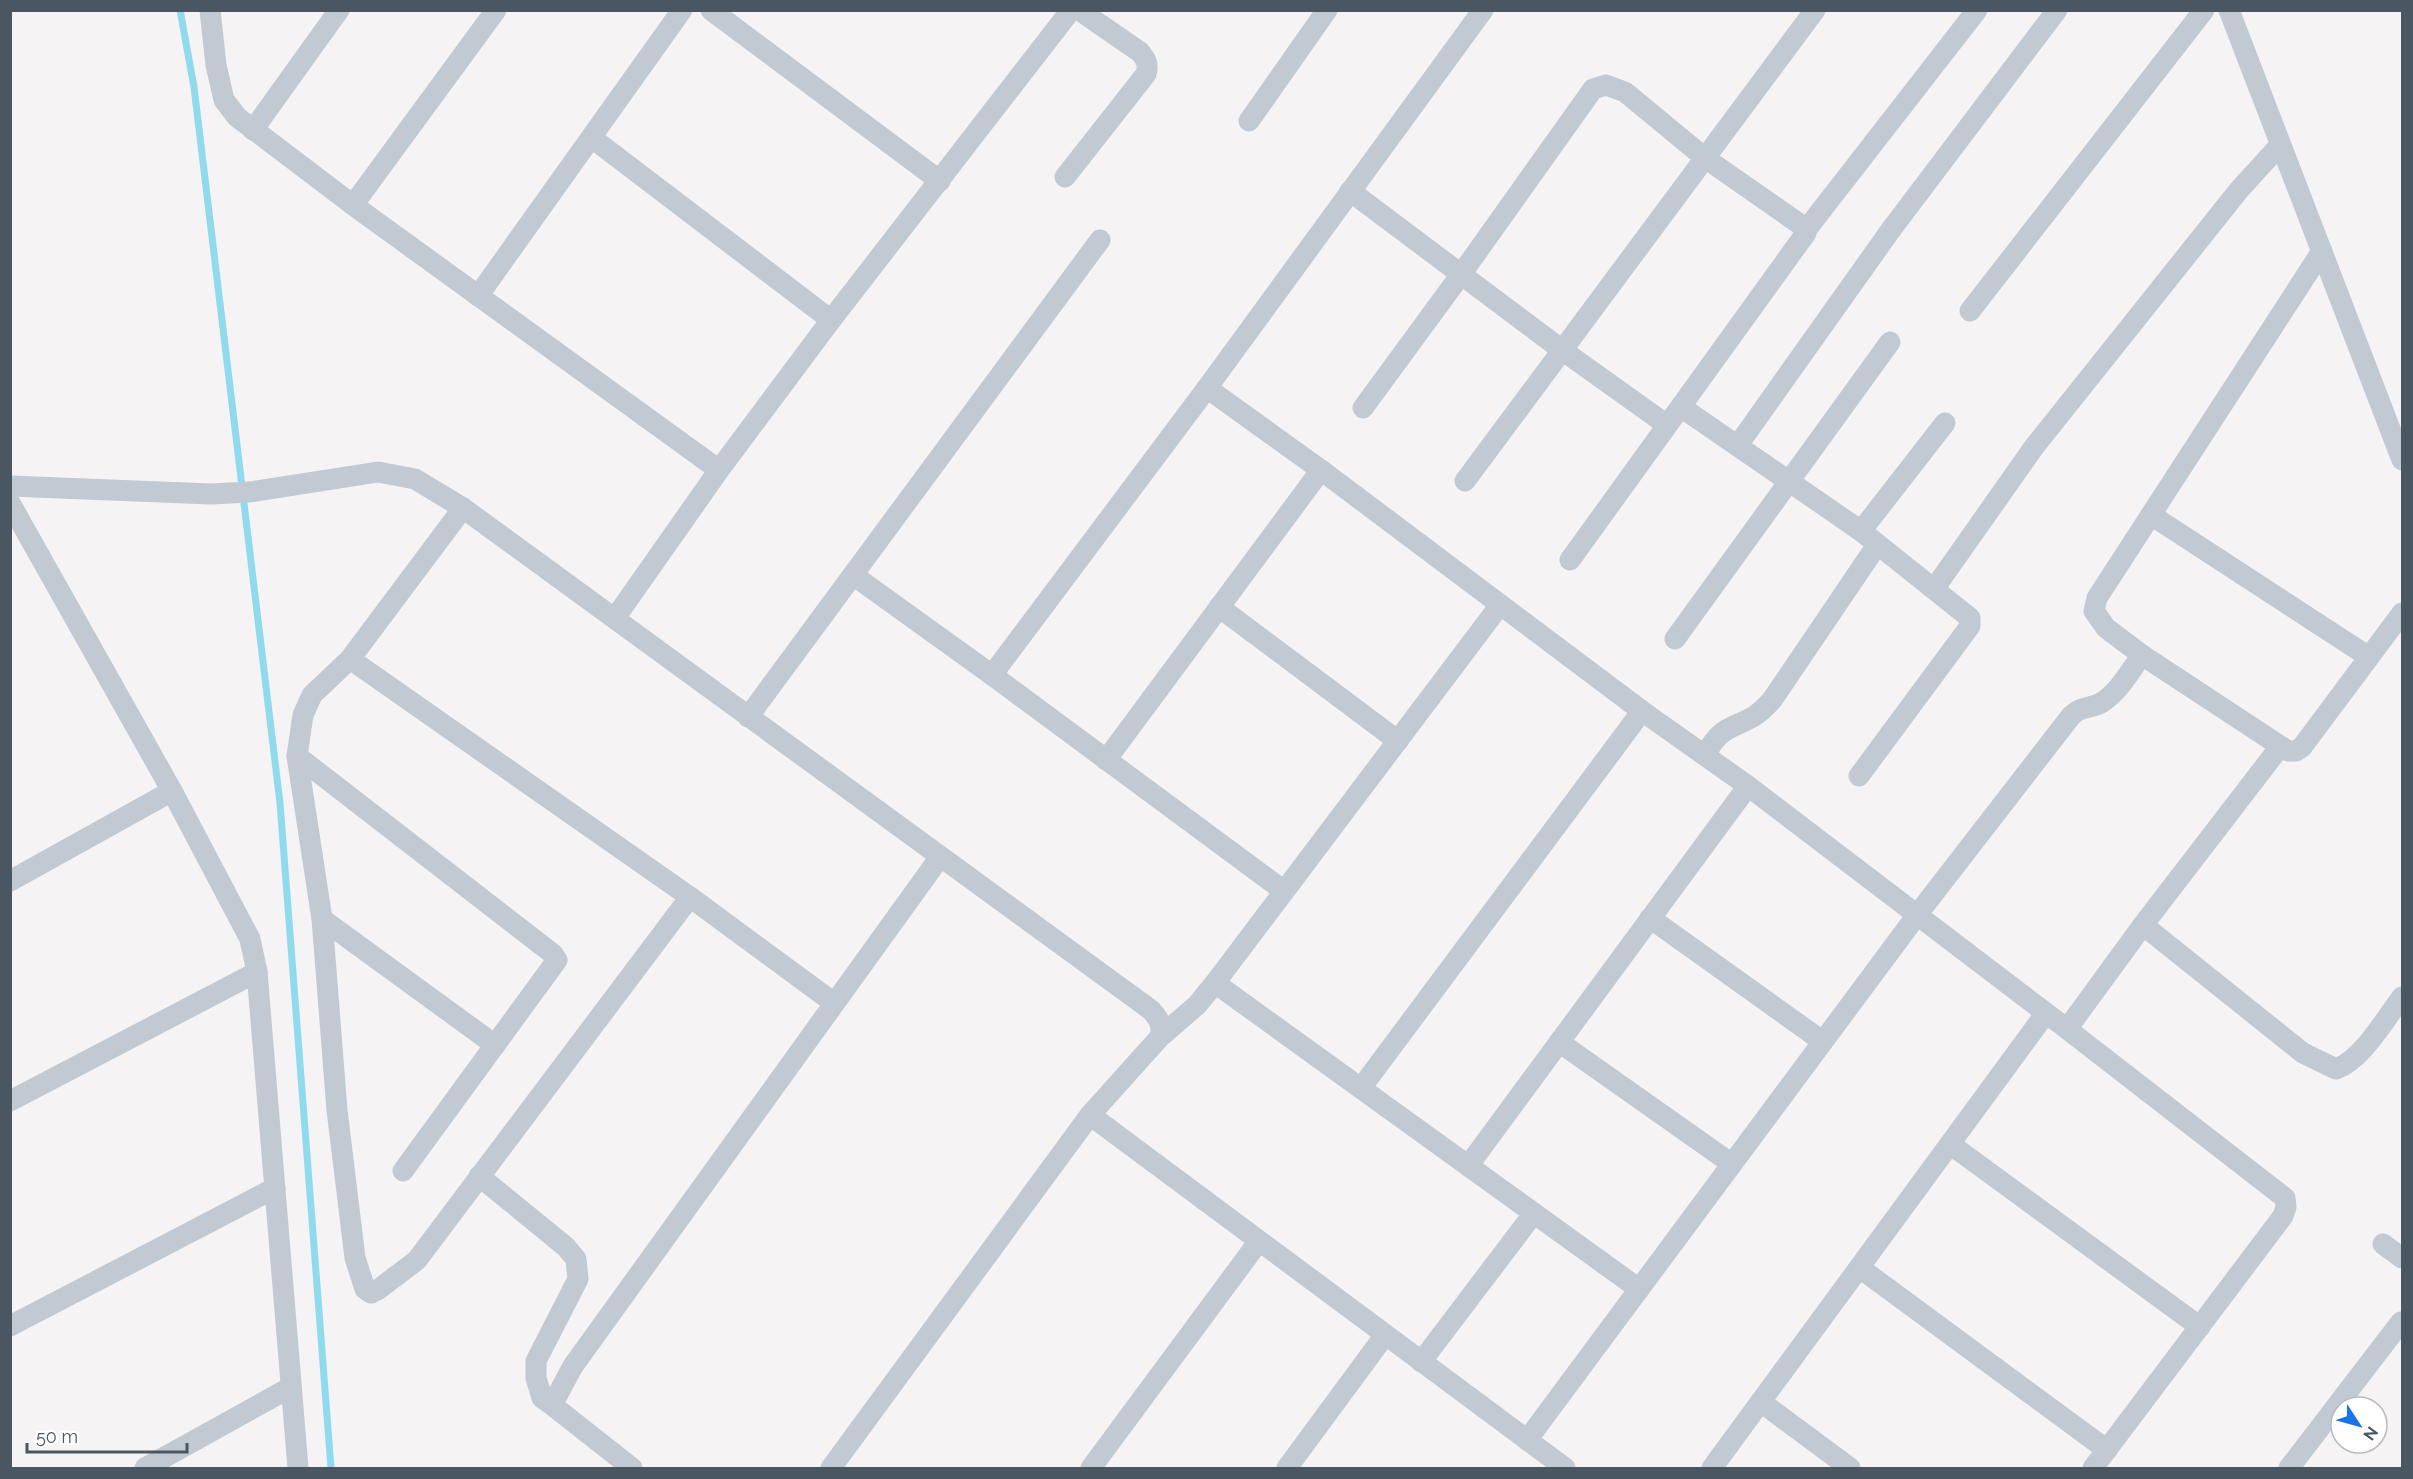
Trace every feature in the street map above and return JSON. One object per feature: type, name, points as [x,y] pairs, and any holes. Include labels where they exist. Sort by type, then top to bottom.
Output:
[{"type":"street","points":[[210,10],[216,65],[224,100],[237,117],[353,205],[719,470]]},
{"type":"street","points":[[253,130],[339,10]]},
{"type":"street","points":[[353,205],[496,10]]},
{"type":"street","points":[[478,296],[682,10]]},
{"type":"street","points":[[711,10],[940,181]]},
{"type":"street","points":[[615,618],[719,470],[831,320],[1071,10]]},
{"type":"street","points":[[1065,177],[1146,75],[1148,68],[1146,59],[1140,52],[1078,10]]},
{"type":"street","points":[[1249,121],[1327,10]]},
{"type":"street","points":[[992,675],[1207,388],[1483,10]]},
{"type":"street","points":[[1464,481],[1815,10]]},
{"type":"street","points":[[1570,560],[1805,237],[1806,230],[1977,10]]},
{"type":"street","points":[[1738,445],[1890,231],[2057,10]]},
{"type":"street","points":[[1970,311],[2204,10]]},
{"type":"street","points":[[2229,11],[2403,460]]},
{"type":"street","points":[[1363,408],[1593,89],[1606,85],[1624,92],[1705,158],[1806,230]]},
{"type":"street","points":[[592,138],[831,320]]},
{"type":"street","points":[[1934,589],[2034,447],[2240,190],[2280,145]]},
{"type":"street","points":[[1350,190],[1562,350],[1667,425]]},
{"type":"street","points":[[748,717],[1100,240]]},
{"type":"street","points":[[2322,251],[2097,598],[2094,611],[2106,628],[2142,655],[2279,748],[2288,751],[2296,751],[2302,747],[2403,613]]},
{"type":"street","points":[[1675,639],[1890,342]]},
{"type":"street","points":[[1207,388],[1321,470],[1642,711],[1748,786],[2285,1198],[2286,1207],[2283,1216],[2093,1468]]},
{"type":"street","points":[[1681,407],[1861,531],[1970,618],[1970,626],[1859,776]]},
{"type":"street","points":[[1861,531],[1945,423]]},
{"type":"street","points":[[1106,760],[1321,470]]},
{"type":"street","points":[[10,486],[211,494],[250,492],[378,472],[415,479],[464,508],[1151,1010],[1160,1021],[1162,1029],[1160,1037]]},
{"type":"street","points":[[10,503],[172,790],[250,939],[256,972],[298,1468]]},
{"type":"street","points":[[464,508],[350,659],[312,694],[303,715],[297,756],[322,919],[337,1110],[355,1258],[365,1289],[371,1293],[379,1289],[417,1260],[690,897]]},
{"type":"street","points":[[2151,515],[2369,657]]},
{"type":"street","points":[[1705,755],[1716,739],[1727,730],[1759,715],[1772,700],[1877,545]]},
{"type":"street","points":[[853,575],[1284,891]]},
{"type":"street","points":[[831,1468],[1090,1115],[1160,1037],[1197,1005],[1215,983],[1500,605]]},
{"type":"street","points":[[1219,607],[1398,741]]},
{"type":"street","points":[[1527,1440],[1822,1041],[2071,716],[2081,708],[2101,703],[2115,692],[2142,655]]},
{"type":"street","points":[[350,659],[690,897],[834,1003]]},
{"type":"street","points":[[1360,1088],[1642,711]]},
{"type":"street","points":[[2067,1029],[2143,925],[2279,748]]},
{"type":"street","points":[[297,756],[556,957],[556,964],[403,1171]]},
{"type":"street","points":[[1468,1166],[1748,786]]},
{"type":"street","points":[[10,881],[172,790]]},
{"type":"street","points":[[552,1405],[573,1366],[940,857]]},
{"type":"street","points":[[1650,918],[1822,1041]]},
{"type":"street","points":[[322,919],[495,1045]]},
{"type":"street","points":[[2143,925],[2303,1053],[2336,1068],[2346,1065],[2361,1050],[2403,997]]},
{"type":"street","points":[[10,1101],[256,972]]},
{"type":"street","points":[[1215,983],[1639,1289]]},
{"type":"street","points":[[1713,1468],[2046,1013]]},
{"type":"street","points":[[1559,1042],[1732,1164]]},
{"type":"street","points":[[1090,1115],[1564,1468]]},
{"type":"street","points":[[1950,1144],[2200,1327]]},
{"type":"street","points":[[479,1176],[566,1247],[576,1259],[578,1279],[537,1361],[536,1378],[542,1398],[548,1404],[632,1468]]},
{"type":"street","points":[[10,1326],[275,1188]]},
{"type":"street","points":[[1421,1362],[1534,1213]]},
{"type":"street","points":[[1091,1468],[1259,1241]]},
{"type":"street","points":[[2384,1244],[2403,1258]]},
{"type":"street","points":[[1860,1268],[2107,1450]]},
{"type":"street","points":[[2289,1468],[2402,1322]]},
{"type":"street","points":[[1287,1468],[1385,1335]]},
{"type":"street","points":[[145,1468],[291,1387]]},
{"type":"street","points":[[1761,1402],[1851,1468]]},
{"type":"waterway","points":[[180,10],[194,87],[280,803],[331,1468]]}]
